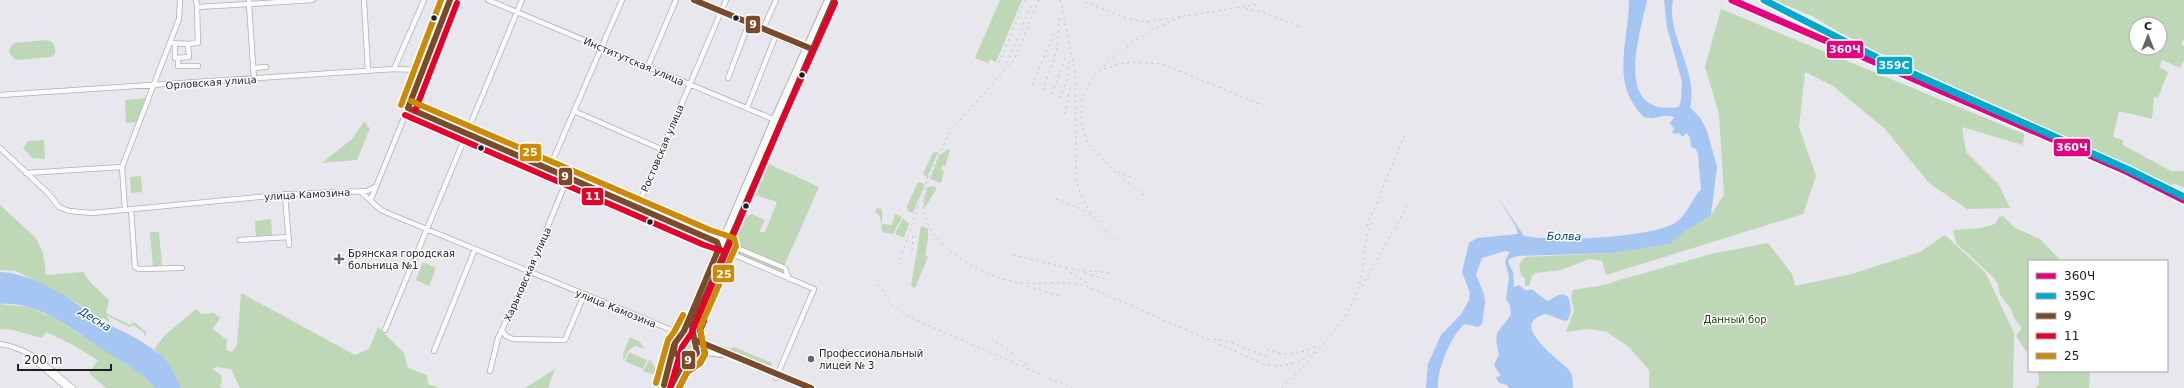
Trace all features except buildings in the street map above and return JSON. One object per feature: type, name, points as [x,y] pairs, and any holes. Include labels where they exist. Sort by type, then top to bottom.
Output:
[{"type":"main road","points":[[450,0],[408,108],[722,245]]},
{"type":"main road","points":[[694,0],[809,48]]},
{"type":"main road","points":[[662,388],[674,345],[684,331],[809,48],[828,0]]},
{"type":"main road","points":[[809,48],[834,0]]},
{"type":"main road","points":[[670,388],[681,367],[692,358],[698,347],[692,334],[692,327],[722,245]]},
{"type":"main road","points":[[681,337],[689,336],[801,388]]},
{"type":"main road","points":[[674,345],[679,358],[692,358],[714,352],[811,388]]},
{"type":"street","points":[[125,210],[122,167],[153,86],[172,43],[180,15],[180,0]]},
{"type":"street","points":[[172,43],[198,44],[196,0]]},
{"type":"street","points":[[197,7],[249,2],[313,0]]},
{"type":"street","points":[[364,0],[368,70]]},
{"type":"street","points":[[394,68],[424,0]]},
{"type":"street","name":"Институтская улица","points":[[488,0],[777,121]]},
{"type":"street","points":[[385,330],[522,0]]},
{"type":"street","points":[[549,169],[622,0]]},
{"type":"street","points":[[648,66],[676,0]]},
{"type":"street","name":"Ростовская улица","points":[[637,208],[661,148],[726,0]]},
{"type":"street","points":[[763,29],[776,0]]},
{"type":"street","points":[[249,2],[254,78]]},
{"type":"street","points":[[728,78],[749,23]]},
{"type":"street","points":[[747,108],[776,35]]},
{"type":"street","points":[[172,43],[175,58],[189,57],[188,44]]},
{"type":"street","points":[[178,58],[178,66],[198,66]]},
{"type":"street","points":[[254,68],[266,67]]},
{"type":"street","name":"Орловская улица","points":[[0,95],[153,86],[394,68],[422,70]]},
{"type":"street","points":[[371,199],[408,108]]},
{"type":"street","points":[[574,111],[661,148]]},
{"type":"street","name":"улица Камозина","points":[[0,148],[49,195],[59,207],[69,211],[92,213],[285,194],[327,191],[360,191],[371,199],[381,210],[669,329],[674,335],[674,345]]},
{"type":"street","points":[[26,173],[122,167]]},
{"type":"street","name":"Харьковская улица","points":[[490,371],[498,338],[529,272],[568,178]]},
{"type":"street","points":[[360,191],[366,191],[375,187]]},
{"type":"street","points":[[285,194],[289,245]]},
{"type":"street","points":[[131,209],[135,267],[139,269],[182,268]]},
{"type":"street","points":[[239,240],[289,237]]},
{"type":"street","points":[[722,245],[785,268],[789,279]]},
{"type":"street","points":[[722,245],[789,279],[814,289],[777,376]]},
{"type":"street","points":[[434,351],[475,249]]},
{"type":"street","points":[[502,330],[506,336],[513,339],[565,340],[584,295]]},
{"type":"street","points":[[0,346],[16,349],[29,355],[68,388]]},
{"type":"street","points":[[0,346],[22,349],[73,388]]},
{"type":"green space","points":[[1000,0],[1022,0],[996,62],[990,59],[988,63],[975,58]]},
{"type":"green space","points":[[1774,0],[2184,0],[2184,39],[2181,45],[2184,46],[2184,60],[2180,68],[2162,60],[2159,67],[2168,72],[2158,98],[2154,97],[2152,119],[2119,111],[2113,137],[2123,140],[2123,145],[2171,171],[2184,171],[2184,188],[2173,183],[2170,187],[2163,185],[1881,57],[1814,17]]},
{"type":"green space","points":[[1721,9],[2024,134],[2023,145],[1962,127],[1966,152],[1999,185],[2010,208],[1967,209],[1929,183],[1885,129],[1833,86],[1805,72],[1799,127],[1816,176],[1803,214],[1606,275],[1602,261],[1589,259],[1561,270],[1535,273],[1532,276],[1529,286],[1525,286],[1525,279],[1521,275],[1519,264],[1525,257],[1613,253],[1670,244],[1683,233],[1711,215],[1724,195],[1719,114],[1705,67]]},
{"type":"green space","points":[[46,40],[53,43],[55,47],[55,54],[51,57],[16,60],[9,53],[10,48],[14,43]]},
{"type":"green space","points":[[146,98],[137,122],[126,123],[125,100]]},
{"type":"green space","points":[[364,122],[370,128],[357,160],[322,163],[352,139]]},
{"type":"green space","points":[[44,140],[45,159],[32,158],[23,148],[28,141]]},
{"type":"green space","points":[[948,149],[950,150],[945,167],[942,165],[941,169],[944,171],[941,183],[930,179],[939,156]]},
{"type":"green space","points":[[938,152],[927,178],[923,174],[933,153]]},
{"type":"green space","points":[[769,164],[819,187],[784,266],[734,244],[747,215],[749,216],[751,214],[765,220],[759,232],[765,232],[777,202],[756,195]]},
{"type":"green space","points":[[141,176],[142,192],[131,193],[130,177]]},
{"type":"green space","points":[[920,182],[924,184],[924,187],[913,213],[908,211],[907,206],[917,184]]},
{"type":"green space","points":[[933,186],[937,188],[924,209],[924,200],[927,187]]},
{"type":"green space","points":[[0,205],[36,238],[43,253],[46,275],[83,272],[90,282],[109,300],[106,313],[130,325],[134,322],[146,332],[146,338],[144,333],[134,325],[129,327],[106,315],[111,323],[103,318],[102,320],[76,302],[16,271],[0,270]]},
{"type":"green space","points":[[877,208],[882,209],[882,224],[892,225],[895,214],[902,217],[893,234],[882,232],[880,216],[875,212]]},
{"type":"green space","points":[[2003,216],[2015,228],[2040,239],[2060,260],[2028,260],[2028,354],[2016,336],[2022,328],[2014,318],[2011,309],[2000,295],[1998,284],[1994,278],[1956,243],[1953,230],[1981,228],[1995,224],[1999,217]]},
{"type":"green space","points":[[903,218],[909,224],[904,237],[895,233]]},
{"type":"green space","points":[[271,219],[272,235],[256,236],[255,221]]},
{"type":"green space","points":[[921,226],[928,229],[925,255],[928,257],[915,288],[911,286]]},
{"type":"green space","points":[[150,232],[159,232],[162,265],[153,266]]},
{"type":"green space","name":"Данный бор","points":[[1945,235],[1985,272],[2014,333],[2013,388],[1649,388],[1649,370],[1629,347],[1607,332],[1588,329],[1566,332],[1574,311],[1571,297],[1573,290],[1605,285],[1711,254],[1768,243],[1792,274],[1795,286],[1852,274],[1920,252]]},
{"type":"green space","points":[[733,246],[786,271],[782,274],[730,251]]},
{"type":"green space","points":[[423,262],[436,268],[429,286],[416,280]]},
{"type":"green space","points":[[241,293],[355,355],[369,349],[378,327],[404,353],[408,368],[427,375],[428,384],[440,388],[240,388],[231,369],[216,367],[213,369],[221,375],[222,382],[220,386],[222,388],[181,388],[165,359],[154,349],[166,334],[196,309],[201,314],[214,313],[220,318],[213,329],[227,340],[226,350],[232,352],[237,345]]},
{"type":"green space","points":[[0,304],[29,307],[56,319],[139,372],[155,388],[106,388],[89,373],[98,360],[73,345],[46,332],[42,338],[13,330],[0,329]]},
{"type":"green space","points":[[630,337],[640,342],[645,349],[635,346],[628,351],[624,360],[623,354]]},
{"type":"green space","points":[[686,339],[693,341],[695,348],[693,355],[686,357],[679,355],[677,348],[679,341]]},
{"type":"green space","points":[[723,346],[730,349],[734,347],[772,363],[771,368],[726,349]]},
{"type":"green space","points":[[629,352],[647,360],[643,369],[625,361]]},
{"type":"green space","points":[[650,359],[660,377],[643,371]]},
{"type":"green space","points":[[555,369],[548,388],[525,388]]},
{"type":"green space","points":[[2038,372],[2090,372],[2089,388],[2036,388],[2039,384]]},
{"type":"water","points":[[1629,0],[1647,0],[1636,52],[1635,70],[1638,87],[1645,99],[1658,107],[1679,107],[1682,82],[1667,27],[1664,0],[1673,0],[1672,13],[1674,27],[1690,80],[1692,94],[1690,107],[1701,119],[1707,131],[1717,167],[1711,215],[1683,233],[1670,244],[1613,253],[1518,256],[1509,259],[1508,262],[1513,272],[1514,287],[1519,285],[1525,290],[1533,290],[1549,301],[1561,295],[1569,298],[1571,311],[1568,320],[1565,321],[1546,314],[1535,318],[1531,325],[1533,333],[1538,341],[1569,370],[1572,375],[1573,388],[1509,388],[1507,385],[1499,383],[1496,377],[1501,376],[1494,365],[1499,354],[1496,339],[1498,331],[1511,314],[1510,305],[1506,299],[1509,277],[1505,261],[1510,252],[1505,251],[1482,258],[1476,275],[1484,294],[1485,303],[1482,324],[1478,327],[1465,324],[1460,329],[1450,344],[1442,363],[1438,388],[1426,388],[1428,364],[1441,335],[1462,313],[1469,300],[1470,293],[1462,272],[1469,243],[1477,238],[1518,234],[1516,227],[1498,197],[1524,236],[1556,239],[1624,235],[1663,228],[1675,223],[1684,215],[1698,192],[1701,190],[1698,154],[1696,149],[1691,147],[1690,137],[1686,133],[1683,137],[1679,133],[1674,134],[1672,132],[1674,129],[1670,123],[1674,118],[1673,117],[1644,117],[1633,104],[1627,90],[1623,61]]},
{"type":"water","points":[[0,272],[21,276],[45,285],[77,304],[97,323],[104,324],[131,335],[149,346],[164,358],[173,371],[181,388],[155,388],[150,382],[131,367],[55,318],[29,307],[15,304],[0,304]]},
{"type":"railway","points":[[999,63],[1025,0]]},
{"type":"railway","points":[[926,183],[950,131],[1014,60],[1039,0]]},
{"type":"railway","points":[[1060,0],[1075,71],[1076,176],[1078,186],[1090,212],[1116,241]]},
{"type":"railway","points":[[1085,2],[1129,19],[1146,22],[1261,4]]},
{"type":"railway","points":[[1007,63],[1031,6]]},
{"type":"railway","points":[[1246,9],[1260,11],[1300,27]]},
{"type":"railway","points":[[1043,90],[1056,53],[1060,16]]},
{"type":"railway","points":[[1144,195],[1117,174],[1087,142],[1081,122],[1082,97],[1095,74],[1130,44],[1152,29],[1181,17]]},
{"type":"railway","points":[[1032,85],[1056,30]]},
{"type":"railway","points":[[1052,94],[1066,56]]},
{"type":"railway","points":[[1060,98],[1068,76],[1069,60]]},
{"type":"railway","points":[[1104,69],[1119,64],[1136,62],[1162,64],[1267,107]]},
{"type":"railway","points":[[1065,114],[1070,88]]},
{"type":"railway","points":[[1367,226],[1405,134]]},
{"type":"railway","points":[[1118,172],[1141,181]]},
{"type":"railway","points":[[928,177],[923,196],[923,208],[927,222],[945,247],[972,266],[987,273],[1002,279],[1016,282],[1069,283],[1086,286],[1264,364],[1278,366],[1291,364],[1304,359],[1316,351]]},
{"type":"railway","points":[[1056,199],[1084,210],[1092,216]]},
{"type":"railway","points":[[898,265],[920,202]]},
{"type":"railway","points":[[1362,286],[1407,206]]},
{"type":"railway","points":[[1282,388],[1316,353],[1346,315],[1359,286],[1363,269],[1367,236],[1373,220]]},
{"type":"railway","points":[[912,250],[913,236]]},
{"type":"railway","points":[[1013,255],[1077,270],[1111,273]]},
{"type":"railway","points":[[1065,269],[1089,284]]},
{"type":"railway","points":[[1085,273],[1108,280]]},
{"type":"railway","points":[[877,279],[888,301],[909,317],[1072,388]]},
{"type":"railway","points":[[1028,286],[1061,297]]},
{"type":"railway","points":[[991,339],[1005,347],[1026,365]]},
{"type":"railway","points":[[1214,339],[1230,342],[1267,357]]},
{"type":"railway","points":[[1267,349],[1273,352],[1292,354],[1316,346]]},
{"type":"transit line","name":"25","points":[[401,105],[441,0]]},
{"type":"transit line","name":"9","points":[[408,108],[450,0]]},
{"type":"transit line","name":"9","points":[[694,0],[812,49]]},
{"type":"transit line","name":"9","points":[[719,248],[684,331],[675,343],[674,352],[683,360],[691,360],[697,353],[692,327],[834,0]]},
{"type":"transit line","name":"360Ч","points":[[1732,0],[2126,171],[2184,200]]},
{"type":"transit line","name":"359С","points":[[1764,0],[1880,59],[2127,169],[2184,197]]},
{"type":"transit line","name":"11","points":[[415,111],[457,3]]},
{"type":"transit line","name":"11","points":[[670,388],[682,347],[691,334],[781,123],[835,3]]},
{"type":"transit line","name":"25","points":[[411,101],[710,230],[734,238],[736,246],[700,328],[705,354],[700,363],[687,372],[679,388]]},
{"type":"transit line","name":"9","points":[[408,108],[717,242],[719,248]]},
{"type":"transit line","name":"11","points":[[405,115],[704,245],[726,252]]},
{"type":"transit line","name":"25","points":[[656,383],[668,340],[683,315]]},
{"type":"transit line","name":"11","points":[[679,388],[687,372],[700,363],[705,354],[700,330],[704,321]]},
{"type":"transit line","name":"9","points":[[693,336],[695,340],[811,388]]},
{"type":"transit line","name":"9","points":[[664,385],[674,345]]},
{"type":"transit line","name":"9","points":[[670,388],[681,367],[693,358]]},
{"type":"place","name":"Брянская городская больница №1","points":[[339,259]]},
{"type":"place","name":"Профессиональный лицей № 3","points":[[811,359]]},
{"type":"water label","name":"Болва","points":[[1564,236]]},
{"type":"water label","name":"Десна","points":[[95,319]]}]
